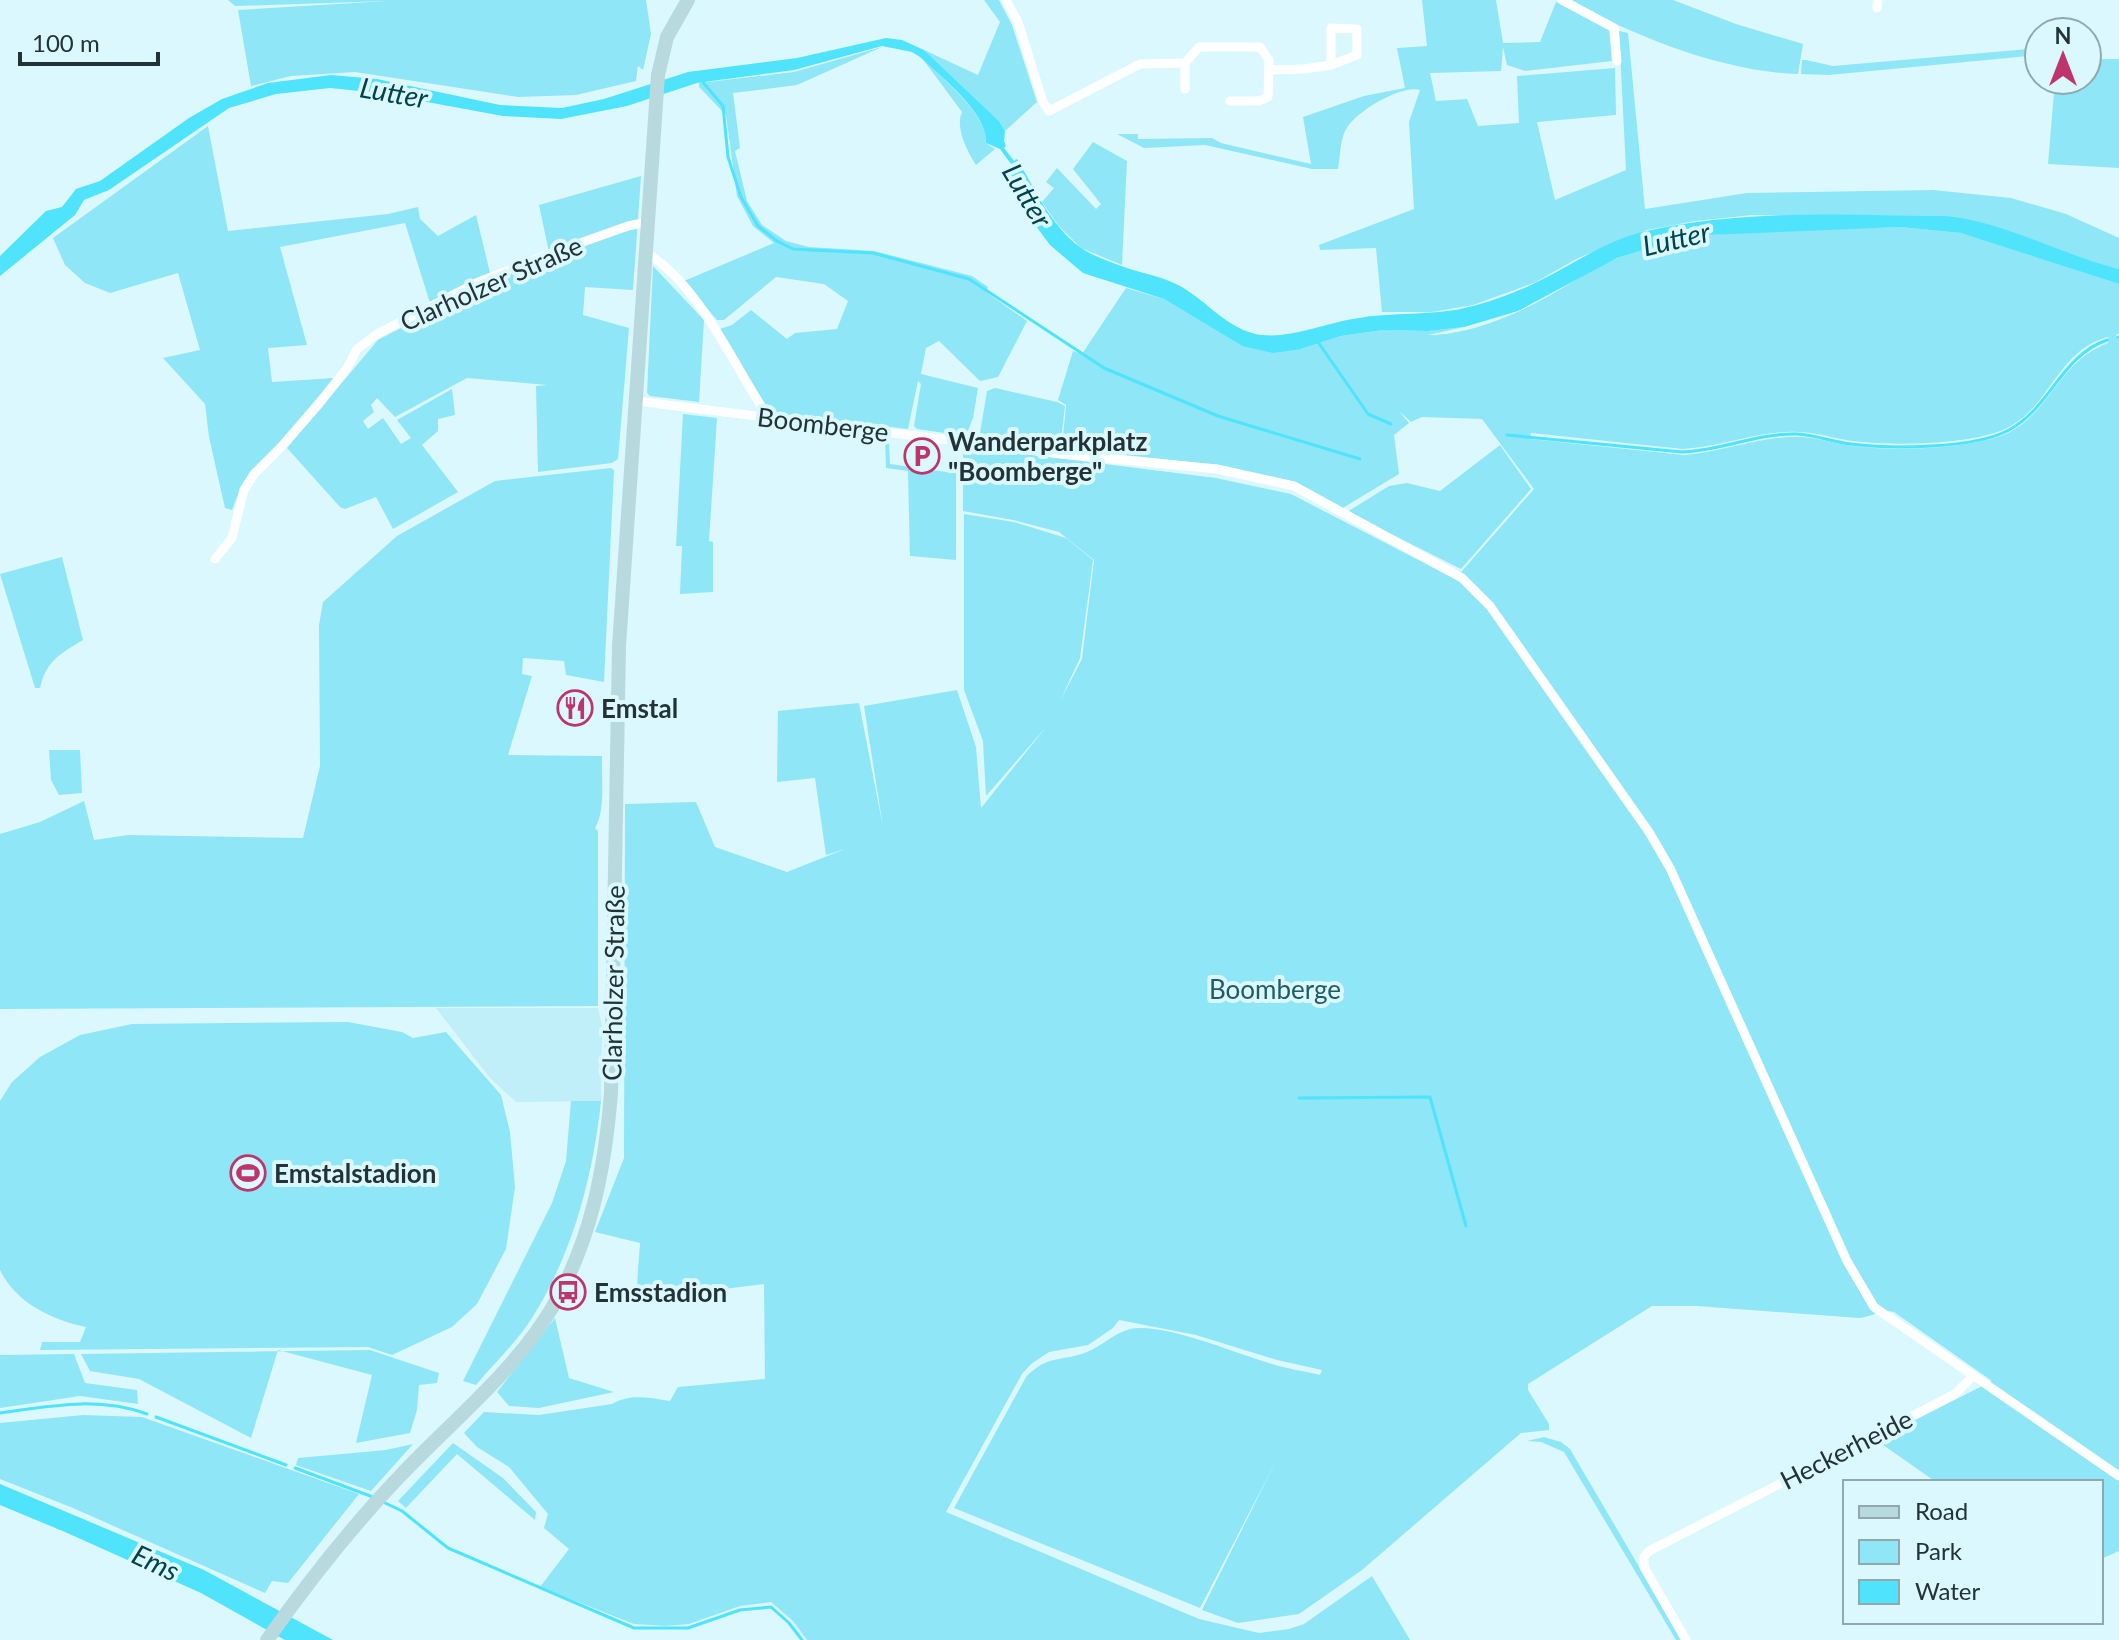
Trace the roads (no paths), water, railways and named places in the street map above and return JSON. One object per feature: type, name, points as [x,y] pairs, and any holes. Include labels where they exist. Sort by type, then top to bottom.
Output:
[{"type":"street","name":"Clarholzer Straße","points":[[267,1640],[292,1604],[373,1505],[479,1400],[540,1327],[582,1246],[599,1190],[611,1093],[619,646],[658,75],[667,37],[688,0]]},
{"type":"street","points":[[1006,0],[1018,22],[1043,102],[1049,111],[1140,64],[1185,63]]},
{"type":"street","points":[[1562,0],[1614,28],[1617,61]]},
{"type":"street","points":[[1270,70],[1331,65],[1357,55],[1357,29],[1331,28],[1331,65]]},
{"type":"street","points":[[1185,89],[1185,63],[1199,47],[1260,47],[1269,60],[1270,70],[1269,91],[1265,99],[1230,101]]},
{"type":"street","name":"Clarholzer Straße","points":[[215,559],[232,538],[244,490],[254,474],[318,405],[347,368],[357,349],[377,334],[476,283],[562,249],[648,222]]},
{"type":"street","points":[[646,253],[660,261],[715,328],[763,409],[763,416]]},
{"type":"street","name":"Boomberge","points":[[636,401],[1061,454],[1217,469],[1294,486],[1462,578],[1490,606],[1649,832],[1670,868],[1847,1261],[1868,1298],[1874,1307],[1973,1376]]},
{"type":"street","points":[[1973,1376],[2119,1476]]},
{"type":"street","name":"Heckerheide","points":[[1686,1640],[1644,1567],[1644,1557],[1649,1551],[1955,1394],[1973,1376]]},
{"type":"water","name":"Lutter","points":[[886,38],[902,40],[924,50],[999,121],[1005,131],[1004,148],[1014,161],[1017,159],[1060,229],[1080,247],[1108,261],[1176,284],[1232,324],[1252,333],[1289,334],[1341,321],[1443,312],[1473,306],[1525,288],[1636,234],[1688,223],[1761,216],[1835,214],[1968,219],[2119,269],[2119,284],[1961,233],[1900,227],[1709,235],[1665,243],[1617,258],[1518,311],[1464,327],[1428,331],[1383,330],[1341,336],[1301,349],[1273,353],[1242,346],[1164,299],[1083,273],[1050,245],[1030,218],[1008,168],[1011,164],[1000,149],[986,143],[979,120],[962,96],[912,52],[882,46],[794,70],[697,83],[627,106],[561,119],[503,116],[378,93],[330,88],[276,94],[229,108],[109,190],[84,200],[75,215],[0,276],[0,256],[46,211],[62,207],[76,189],[100,181],[189,118],[222,99],[268,83],[331,75],[377,79],[500,105],[562,108],[604,99],[688,72],[797,58]]},
{"type":"water","name":"Ems","points":[[0,1484],[204,1570],[333,1640],[285,1640],[201,1593],[0,1505]]},
{"type":"waterway","points":[[701,80],[723,106],[728,157],[741,197],[758,226],[777,241],[793,249],[873,253],[969,279],[1104,368],[1218,416],[1360,459]]},
{"type":"waterway","points":[[1507,435],[1682,452],[1782,434],[1888,447],[1975,441],[2009,430],[2023,420],[2078,358],[2107,340]]},
{"type":"waterway","points":[[1318,342],[1368,414],[1391,424]]},
{"type":"waterway","points":[[1299,1098],[1430,1097],[1466,1226]]},
{"type":"waterway","points":[[0,1413],[56,1405],[92,1404],[147,1414]]},
{"type":"waterway","points":[[156,1417],[286,1465]]},
{"type":"waterway","points":[[295,1468],[373,1497]]},
{"type":"waterway","points":[[383,1502],[402,1511],[448,1548],[634,1628],[688,1628],[740,1610],[771,1607],[802,1640]]},
{"type":"place","name":"Wanderparkplatz \"Boomberge\"","points":[[922,456]]},
{"type":"place","name":"Emstal","points":[[575,708]]},
{"type":"place","name":"Emstalstadion","points":[[248,1173]]},
{"type":"place","name":"Emsstadion","points":[[568,1292]]}]
